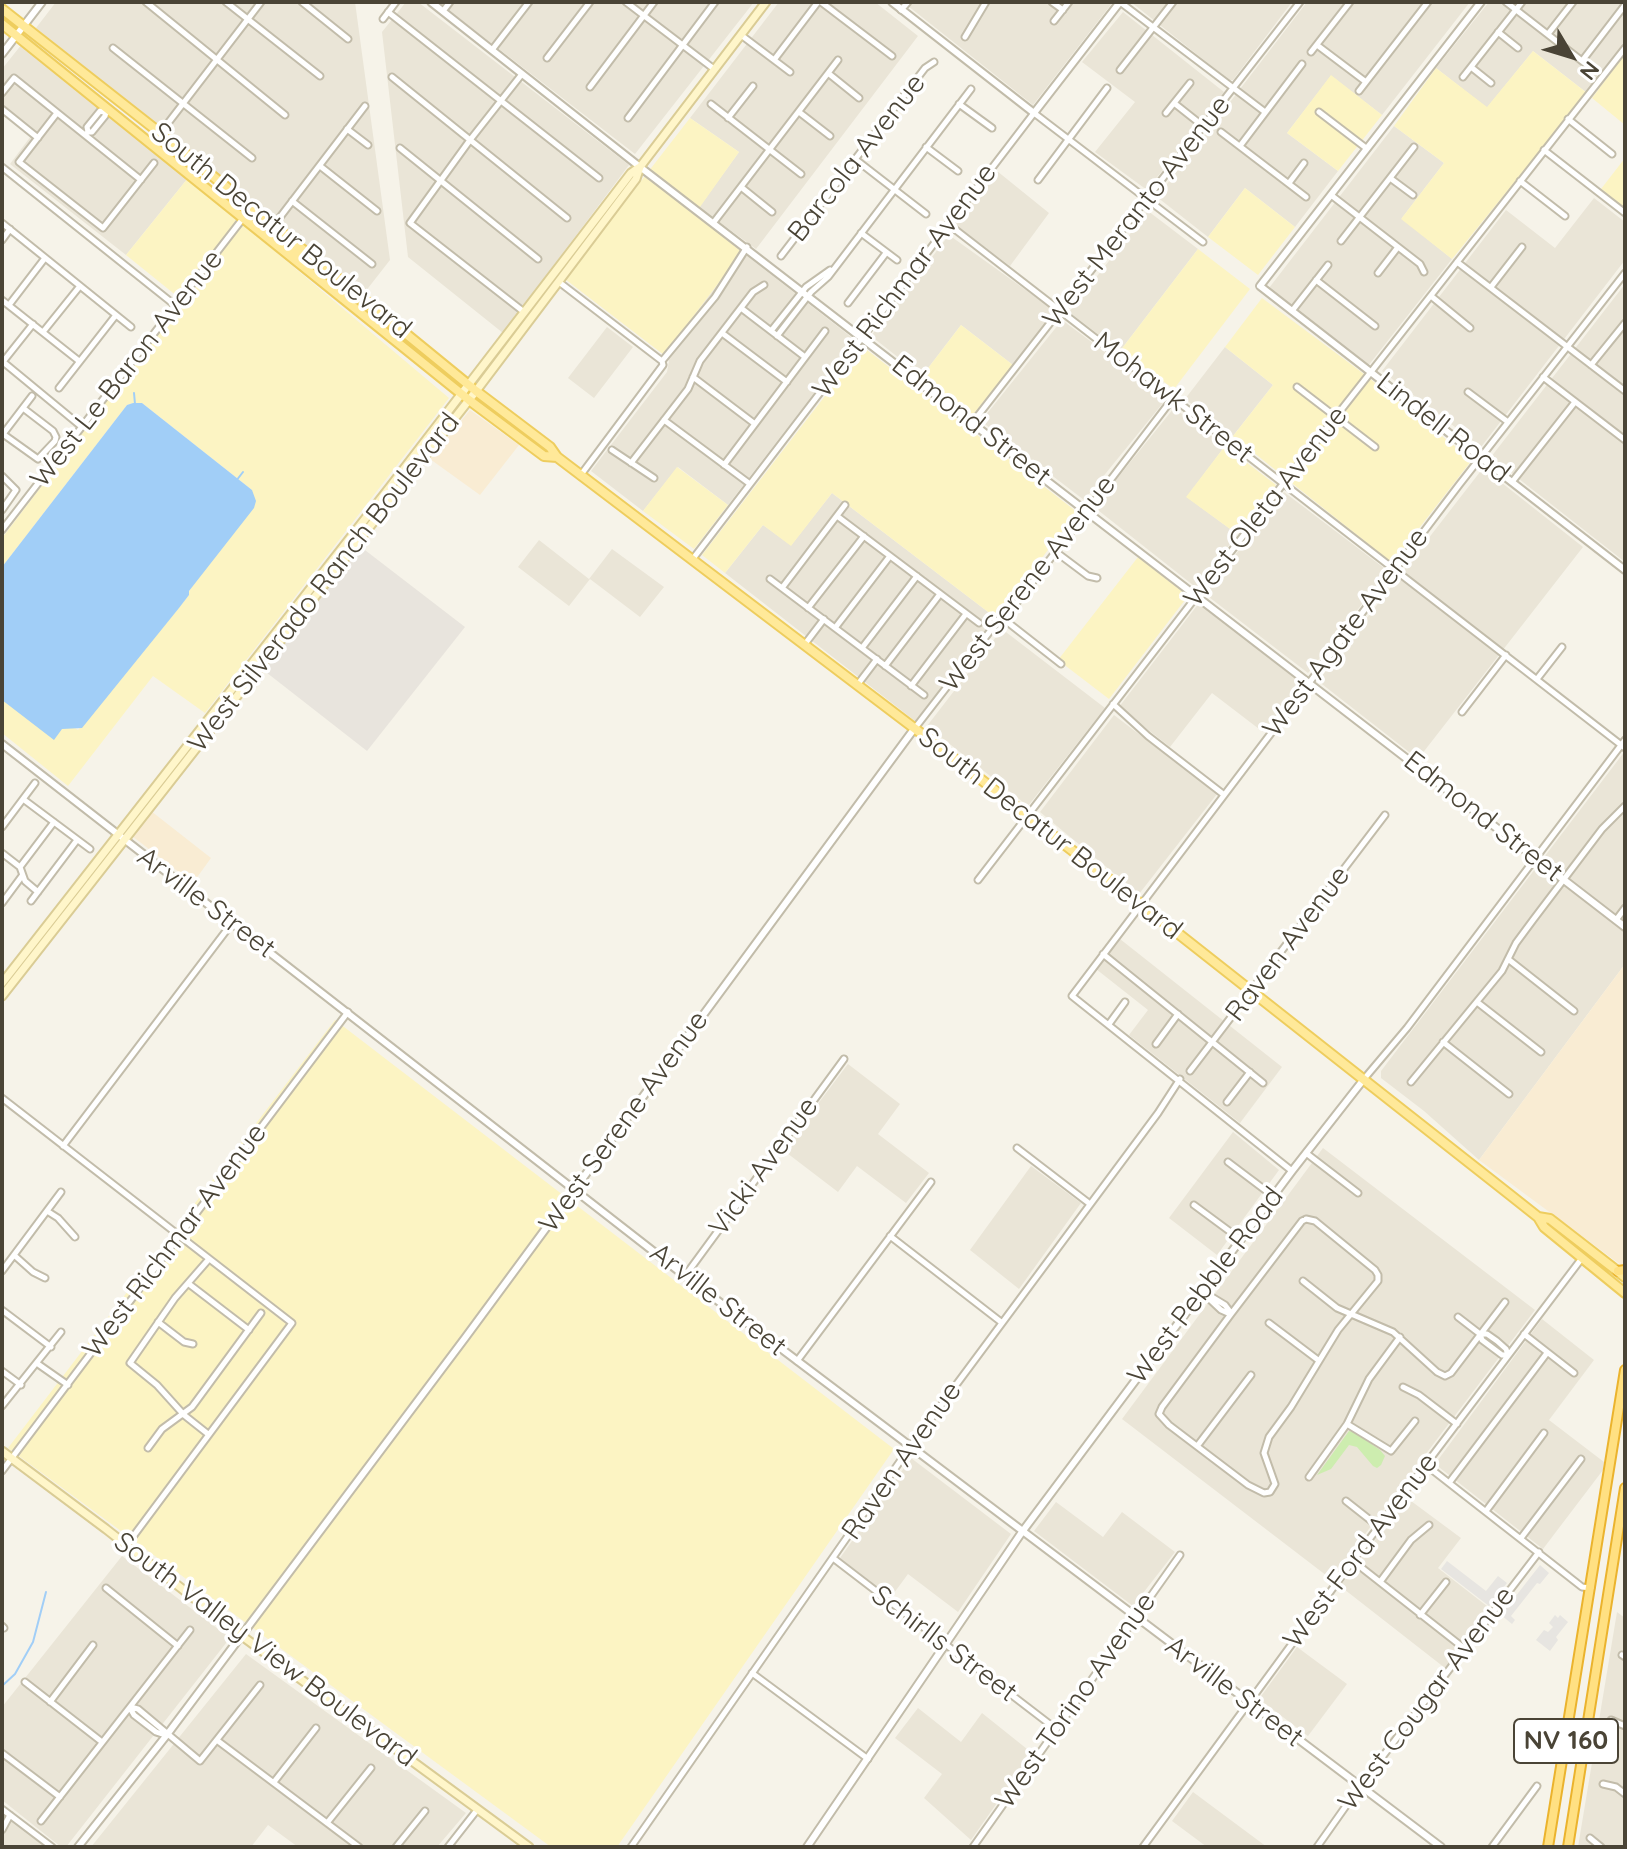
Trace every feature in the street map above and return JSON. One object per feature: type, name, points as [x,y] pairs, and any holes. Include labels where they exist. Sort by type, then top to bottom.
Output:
[{"type":"highway","name":"NV 160","points":[[1548,1847],[1625,1370]]},
{"type":"highway","name":"NV 160","points":[[1568,1847],[1625,1488]]},
{"type":"main road","name":"West Silverado Ranch Boulevard","points":[[2,983],[559,282],[636,179],[640,167],[766,2]]},
{"type":"main road","name":"South Decatur Boulevard","points":[[2,9],[550,447],[580,476],[1028,816],[1538,1217],[1544,1227],[1625,1293]]},
{"type":"main road","name":"South Decatur Boulevard","points":[[2,24],[465,397],[544,456],[557,457]]},
{"type":"main road","points":[[106,110],[115,97]]},
{"type":"main road","name":"West Silverado Ranch Boulevard","points":[[473,388],[524,312],[631,173],[640,167]]},
{"type":"main road","points":[[275,243],[311,263],[318,262]]},
{"type":"main road","name":"West Silverado Ranch Boulevard","points":[[2,996],[120,837]]},
{"type":"main road","name":"South Decatur Boulevard","points":[[1538,1217],[1550,1219],[1623,1272]]},
{"type":"main road","name":"South Valley View Boulevard","points":[[2,1451],[242,1636],[529,1847]]},
{"type":"street","points":[[2,54],[42,2]]},
{"type":"street","points":[[146,2],[285,115]]},
{"type":"street","points":[[226,2],[320,76]]},
{"type":"street","points":[[152,144],[261,2]]},
{"type":"street","points":[[302,2],[348,39]]},
{"type":"street","points":[[383,19],[396,2]]},
{"type":"street","name":"Edmond Street","points":[[431,2],[640,167],[806,292],[1625,927]]},
{"type":"street","points":[[443,11],[450,2]]},
{"type":"street","points":[[492,50],[529,2]]},
{"type":"street","points":[[547,58],[590,2]]},
{"type":"street","points":[[626,2],[714,69]]},
{"type":"street","points":[[590,87],[654,2]]},
{"type":"street","points":[[628,118],[715,2]]},
{"type":"street","points":[[774,60],[820,2],[892,56]]},
{"type":"street","points":[[892,2],[1203,242]]},
{"type":"street","points":[[901,10],[908,2]]},
{"type":"street","points":[[965,37],[986,2]]},
{"type":"street","points":[[1052,2],[1063,10]]},
{"type":"street","points":[[1054,21],[1069,2]]},
{"type":"street","points":[[1120,2],[1265,112]]},
{"type":"street","name":"West Richmar Avenue","points":[[691,561],[1120,2]]},
{"type":"street","points":[[1120,70],[1173,2]]},
{"type":"street","points":[[1311,52],[1350,2]]},
{"type":"street","points":[[1359,91],[1428,2]]},
{"type":"street","points":[[1424,272],[1420,264],[1331,195],[1481,2]]},
{"type":"street","points":[[1506,2],[1591,68]]},
{"type":"street","points":[[1463,77],[1522,2]]},
{"type":"street","points":[[1548,34],[1573,2]]},
{"type":"street","name":"West Meranto Avenue","points":[[973,422],[1298,3]]},
{"type":"street","points":[[1582,61],[1625,5]]},
{"type":"street","points":[[388,12],[599,178]]},
{"type":"street","points":[[1498,32],[1518,48]]},
{"type":"street","points":[[741,35],[790,72]]},
{"type":"street","points":[[1317,45],[1366,82]]},
{"type":"street","points":[[113,48],[252,158]]},
{"type":"street","name":"West Oleta Avenue","points":[[1028,816],[1283,484],[1625,48]]},
{"type":"street","points":[[714,222],[838,60]]},
{"type":"street","name":"Barcola Avenue","points":[[781,256],[925,68],[934,62]]},
{"type":"street","points":[[1240,146],[1302,64]]},
{"type":"street","points":[[1471,67],[1491,83]]},
{"type":"street","points":[[828,73],[859,98]]},
{"type":"street","points":[[522,74],[410,223],[524,312]]},
{"type":"street","points":[[392,77],[567,218]]},
{"type":"street","points":[[2,93],[14,78],[141,180]]},
{"type":"street","points":[[1166,113],[1190,83]]},
{"type":"street","points":[[728,118],[753,86]]},
{"type":"street","points":[[1038,180],[1107,88]]},
{"type":"street","points":[[774,333],[806,292],[825,280],[971,89]]},
{"type":"street","points":[[1174,103],[1203,126]]},
{"type":"street","points":[[711,104],[801,174]]},
{"type":"street","points":[[959,104],[992,128]]},
{"type":"street","points":[[274,225],[365,106]]},
{"type":"street","points":[[2,109],[38,138]]},
{"type":"street","points":[[86,134],[87,127],[100,111],[106,110]]},
{"type":"street","points":[[799,112],[830,136]]},
{"type":"street","points":[[1319,112],[1366,148]]},
{"type":"street","points":[[57,113],[19,162],[103,228],[154,163]]},
{"type":"street","points":[[1568,119],[1612,154]]},
{"type":"street","points":[[347,129],[368,145]]},
{"type":"street","points":[[1221,132],[1306,197]]},
{"type":"street","points":[[926,147],[958,171]]},
{"type":"street","points":[[1341,241],[1414,147]]},
{"type":"street","points":[[400,148],[538,259]]},
{"type":"street","points":[[1544,150],[1625,213]]},
{"type":"street","points":[[855,159],[926,214]]},
{"type":"street","points":[[1289,183],[1304,163]]},
{"type":"street","points":[[320,166],[377,211]]},
{"type":"street","points":[[2,167],[176,306]]},
{"type":"street","points":[[1390,178],[1413,195]]},
{"type":"street","points":[[1520,181],[1565,216]]},
{"type":"street","points":[[741,187],[772,212]]},
{"type":"street","name":"Lindell Road","points":[[1331,195],[1260,286],[1625,570]]},
{"type":"street","points":[[292,201],[372,264]]},
{"type":"street","name":"West Le Baron Avenue","points":[[2,530],[251,207]]},
{"type":"street","points":[[2,223],[131,327]]},
{"type":"street","name":"Mohawk Street","points":[[948,224],[1394,571],[1624,744]]},
{"type":"street","points":[[2,240],[10,229]]},
{"type":"street","points":[[861,233],[897,260]]},
{"type":"street","points":[[580,476],[662,363],[715,297],[747,247]]},
{"type":"street","points":[[1378,273],[1398,247]]},
{"type":"street","points":[[1490,288],[1522,247]]},
{"type":"street","points":[[848,303],[886,253]]},
{"type":"street","points":[[9,305],[45,258]]},
{"type":"street","points":[[1457,262],[1625,391]]},
{"type":"street","points":[[1292,311],[1328,265]]},
{"type":"street","name":"West Agate Avenue","points":[[1109,1024],[1072,996],[1223,794],[1625,273]]},
{"type":"street","points":[[1316,280],[1375,326]]},
{"type":"street","points":[[559,282],[662,363]]},
{"type":"street","points":[[631,463],[688,389],[697,366],[753,292],[764,285]]},
{"type":"street","points":[[43,332],[80,286]]},
{"type":"street","points":[[1431,296],[1470,328]]},
{"type":"street","points":[[2,300],[79,361]]},
{"type":"street","points":[[741,308],[805,357]]},
{"type":"street","points":[[59,388],[116,315]]},
{"type":"street","points":[[1591,365],[1625,323]]},
{"type":"street","points":[[33,324],[2,362],[82,427]]},
{"type":"street","points":[[724,465],[825,331]]},
{"type":"street","points":[[722,333],[787,382]]},
{"type":"street","points":[[693,377],[755,424]]},
{"type":"street","points":[[1543,377],[1625,440]]},
{"type":"street","points":[[1297,387],[1375,447]]},
{"type":"street","points":[[1468,392],[1508,422]]},
{"type":"street","points":[[23,408],[56,436],[38,459],[2,434],[32,396]]},
{"type":"street","name":"West Serene Avenue","points":[[78,1847],[242,1636],[914,729],[1001,617],[1015,605],[1173,398]]},
{"type":"street","points":[[1512,482],[1575,402]]},
{"type":"street","points":[[664,420],[750,484]]},
{"type":"street","points":[[612,450],[654,478]]},
{"type":"street","points":[[2,476],[16,489],[2,510]]},
{"type":"street","points":[[782,588],[845,505]]},
{"type":"street","points":[[837,516],[979,623]]},
{"type":"street","points":[[808,608],[864,536]]},
{"type":"street","points":[[1056,552],[1088,576],[1097,578]]},
{"type":"street","points":[[835,628],[890,556]]},
{"type":"street","points":[[862,648],[917,576]]},
{"type":"street","points":[[770,579],[924,695]]},
{"type":"street","points":[[885,666],[940,594]]},
{"type":"street","points":[[911,686],[966,614]]},
{"type":"street","points":[[1001,617],[1061,664]]},
{"type":"street","points":[[804,645],[824,619]]},
{"type":"street","points":[[1537,679],[1562,647]]},
{"type":"street","points":[[1462,712],[1506,655]]},
{"type":"street","points":[[857,685],[877,659]]},
{"type":"street","points":[[1113,704],[1148,736],[1223,794]]},
{"type":"street","name":"West Pebble Road","points":[[807,1847],[1022,1532],[1240,1239],[1407,1028],[1624,744]]},
{"type":"street","points":[[2,757],[5,746]]},
{"type":"street","name":"Arville Street","points":[[5,746],[685,1276],[1441,1847]]},
{"type":"street","points":[[2,827],[35,783]]},
{"type":"street","points":[[23,799],[90,849]]},
{"type":"street","points":[[1411,1082],[1477,1002],[1516,943],[1602,829],[1625,806]]},
{"type":"street","name":"Raven Avenue","points":[[1190,1071],[1385,815]]},
{"type":"street","points":[[978,880],[1028,816]]},
{"type":"street","points":[[20,867],[54,822]]},
{"type":"street","points":[[31,901],[77,840]]},
{"type":"street","points":[[2,853],[20,867],[25,881],[38,892]]},
{"type":"street","points":[[2,906],[22,875]]},
{"type":"street","points":[[1616,920],[1625,908]]},
{"type":"street","points":[[63,1146],[232,923]]},
{"type":"street","points":[[1103,954],[1263,1083]]},
{"type":"street","points":[[1508,959],[1574,1011]]},
{"type":"street","points":[[1125,1002],[1109,1024],[1292,1171]]},
{"type":"street","points":[[1477,1002],[1541,1052]]},
{"type":"street","name":"West Richmar Avenue","points":[[2,1471],[349,1012]]},
{"type":"street","points":[[1156,1044],[1178,1014]]},
{"type":"street","points":[[1443,1042],[1509,1094]]},
{"type":"street","name":"Vicki Avenue","points":[[685,1276],[844,1059]]},
{"type":"street","points":[[1227,1102],[1250,1072]]},
{"type":"street","name":"Raven Avenue","points":[[631,1847],[910,1447],[1180,1079]]},
{"type":"street","points":[[2,1098],[292,1323],[126,1546]]},
{"type":"street","points":[[1017,1148],[1090,1204]]},
{"type":"street","points":[[1306,1153],[1358,1193]]},
{"type":"street","points":[[1228,1162],[1273,1196]]},
{"type":"street","points":[[797,1361],[931,1182]]},
{"type":"street","points":[[2,1271],[61,1192]]},
{"type":"street","points":[[1194,1205],[1240,1239]]},
{"type":"street","points":[[47,1211],[75,1237]]},
{"type":"street","points":[[1306,1219],[1315,1221],[1378,1275],[1378,1281],[1351,1315],[1269,1437],[1264,1453],[1275,1484],[1270,1492],[1264,1493],[1248,1485],[1159,1414],[1231,1314],[1306,1219]]},
{"type":"street","points":[[890,1236],[1001,1322]]},
{"type":"street","points":[[14,1255],[45,1278]]},
{"type":"street","name":"West Ford Avenue","points":[[1143,1847],[1248,1702],[1582,1258]]},
{"type":"street","points":[[208,1434],[130,1363],[158,1322],[209,1259]]},
{"type":"street","points":[[1303,1281],[1351,1315],[1400,1337],[1445,1376],[1451,1373],[1505,1302]]},
{"type":"street","points":[[189,1284],[249,1330]]},
{"type":"street","points":[[1202,1291],[1225,1305],[1231,1314]]},
{"type":"street","points":[[2,1310],[51,1347]]},
{"type":"street","points":[[148,1448],[162,1429],[184,1415],[261,1313]]},
{"type":"street","points":[[1458,1317],[1480,1334],[1487,1334],[1506,1349],[1508,1355]]},
{"type":"street","points":[[158,1322],[184,1342],[193,1344]]},
{"type":"street","points":[[1269,1323],[1318,1360]]},
{"type":"street","points":[[2,1406],[61,1332]]},
{"type":"street","points":[[1524,1334],[1574,1373]]},
{"type":"street","points":[[1309,1477],[1347,1424],[1369,1379],[1400,1337]]},
{"type":"street","points":[[1449,1483],[1547,1353]]},
{"type":"street","points":[[38,1364],[68,1385]]},
{"type":"street","points":[[2,1371],[21,1385]]},
{"type":"street","points":[[1198,1445],[1251,1375]]},
{"type":"street","points":[[1403,1387],[1419,1395],[1457,1424]]},
{"type":"street","points":[[1347,1424],[1391,1451],[1415,1421]]},
{"type":"street","points":[[1486,1511],[1544,1433]]},
{"type":"street","points":[[1521,1538],[1581,1459]]},
{"type":"street","points":[[1426,1465],[1582,1587],[1592,1588]]},
{"type":"street","points":[[1346,1501],[1379,1527]]},
{"type":"street","points":[[1380,1582],[1411,1540],[1429,1525]]},
{"type":"street","name":"West Cougar Avenue","points":[[1317,1847],[1539,1552]]},
{"type":"street","name":"West Torino Avenue","points":[[973,1847],[1180,1555]]},
{"type":"street","name":"Schirlls Street","points":[[833,1558],[1056,1729]]},
{"type":"street","points":[[1362,1568],[1465,1649]]},
{"type":"street","points":[[1420,1615],[1446,1582]]},
{"type":"street","points":[[106,1588],[178,1646]]},
{"type":"street","points":[[41,1821],[190,1630]]},
{"type":"street","points":[[50,1702],[93,1645]]},
{"type":"street","points":[[752,1673],[868,1759]]},
{"type":"street","points":[[25,1682],[102,1742]]},
{"type":"street","points":[[130,1707],[138,1709],[166,1736],[200,1761],[260,1685]]},
{"type":"street","points":[[1611,1720],[1625,1726]]},
{"type":"street","points":[[274,1782],[316,1728]]},
{"type":"street","points":[[218,1741],[359,1847]]},
{"type":"street","points":[[2,1753],[60,1797]]},
{"type":"street","points":[[327,1823],[371,1768]]},
{"type":"street","points":[[1603,1784],[1616,1787],[1625,1794]]},
{"type":"street","points":[[1492,1847],[1537,1786]]},
{"type":"street","points":[[2,1809],[52,1847]]},
{"type":"street","points":[[448,1847],[477,1810]]},
{"type":"street","points":[[396,1847],[425,1811]]},
{"type":"street","points":[[2,1820],[10,1815]]},
{"type":"street","points":[[2,1830],[10,1815]]},
{"type":"street","points":[[1590,1838],[1601,1847]]},
{"type":"shaded area","points":[[56,2],[355,2],[390,260],[365,292],[36,28]]},
{"type":"shaded area","points":[[406,2],[418,2],[629,165],[503,333],[408,257],[382,32]]},
{"type":"shaded area","points":[[438,2],[754,2],[635,154]]},
{"type":"shaded area","points":[[779,2],[875,2],[918,36],[756,249],[699,207],[739,152],[690,118]]},
{"type":"shaded area","points":[[903,2],[1113,2],[1033,105]]},
{"type":"shaded area","points":[[1131,2],[1292,2],[1233,80],[1229,80]]},
{"type":"shaded area","points":[[1307,2],[1470,2],[1382,115],[1331,76],[1287,133],[1338,171],[1295,227],[1245,188],[1208,237],[1157,197]]},
{"type":"shaded area","points":[[1489,2],[1625,2],[1625,44],[1587,93],[1533,51],[1487,108],[1436,68]]},
{"type":"shaded area","points":[[1123,12],[1224,92],[1147,190],[1095,152],[1135,102],[1082,62]]},
{"type":"shaded area","points":[[22,44],[188,178],[126,255],[10,164],[31,136],[2,114],[2,69]]},
{"type":"shaded area","points":[[1394,126],[1444,163],[1402,218],[1452,259],[1368,366],[1269,288]]},
{"type":"shaded area","points":[[997,171],[1049,213],[1010,266],[955,225]]},
{"type":"shaded area","points":[[1594,198],[1625,222],[1625,260],[1481,447],[1382,371],[1506,210],[1555,248]]},
{"type":"shaded area","points":[[1148,211],[1198,249],[1120,351],[1069,312]]},
{"type":"shaded area","points":[[949,235],[1055,311],[1013,365],[961,325],[922,376],[871,336]]},
{"type":"shaded area","points":[[742,252],[855,340],[728,505],[678,467],[643,511],[591,471],[667,372],[669,361],[664,355]]},
{"type":"shaded area","points":[[1625,284],[1625,562],[1491,457]]},
{"type":"shaded area","points":[[1062,320],[1167,398],[1084,500],[981,421]]},
{"type":"shaded area","points":[[607,327],[633,347],[594,398],[568,378]]},
{"type":"shaded area","points":[[1225,347],[1273,385],[1233,436],[1185,399]]},
{"type":"shaded area","points":[[1174,408],[1225,446],[1187,497],[1237,534],[1198,589],[1094,507]]},
{"type":"shaded area","points":[[470,410],[519,445],[480,495],[430,459]]},
{"type":"shaded area","points":[[1483,468],[1583,547],[1418,759],[1318,681]]},
{"type":"shaded area","points":[[1284,492],[1388,571],[1308,673],[1205,594]]},
{"type":"shaded area","points":[[832,493],[996,618],[915,721],[725,573],[763,525],[791,545]]},
{"type":"shaded area","points":[[539,540],[589,579],[612,549],[664,587],[640,617],[590,579],[569,606],[518,567]]},
{"type":"shaded area","points":[[361,547],[465,627],[367,751],[262,669]]},
{"type":"shaded area","points":[[1199,603],[1302,684],[1263,732],[1212,693],[1170,747],[1119,707]]},
{"type":"shaded area","points":[[1002,629],[1105,708],[1028,806],[927,726]]},
{"type":"shaded area","points":[[1114,715],[1217,794],[1139,894],[1040,812]]},
{"type":"shaded area","points":[[1625,751],[1625,964],[1479,1160],[1381,1078],[1381,1071]]},
{"type":"shaded area","points":[[151,811],[211,858],[193,883],[132,836]]},
{"type":"shaded area","points":[[1120,939],[1282,1067],[1240,1123],[1129,1035],[1148,1010],[1096,969]]},
{"type":"shaded area","points":[[1625,964],[1625,1264],[1621,1265],[1479,1160]]},
{"type":"shaded area","points":[[848,1064],[900,1104],[878,1134],[929,1173],[906,1203],[857,1166],[838,1192],[783,1150]]},
{"type":"shaded area","points":[[1233,1132],[1279,1170],[1217,1255],[1169,1218]]},
{"type":"shaded area","points":[[1323,1148],[1535,1310],[1331,1579],[1122,1419]]},
{"type":"shaded area","points":[[1031,1166],[1081,1203],[1019,1289],[970,1250]]},
{"type":"shaded area","points":[[1542,1319],[1594,1360],[1549,1420],[1604,1462],[1603,1470],[1543,1549],[1435,1464]]},
{"type":"shaded area","points":[[911,1458],[1011,1534],[958,1612],[908,1574],[891,1597],[840,1558]]},
{"type":"shaded area","points":[[1407,1498],[1461,1538],[1438,1568],[1492,1610],[1445,1668],[1340,1586]]},
{"type":"shaded area","points":[[1056,1502],[1103,1537],[1122,1512],[1175,1552],[1133,1606],[1034,1531]]},
{"type":"shaded area","points":[[122,1556],[230,1638],[66,1847],[61,1847],[2,1800],[2,1707]]},
{"type":"shaded area","points":[[1447,1561],[1486,1591],[1498,1576],[1507,1583],[1489,1606],[1441,1569]]},
{"type":"shaded area","points":[[1540,1565],[1549,1573],[1511,1616],[1515,1620],[1512,1624],[1501,1615]]},
{"type":"shaded area","points":[[1617,1612],[1625,1618],[1625,1847],[1578,1847]]},
{"type":"shaded area","points":[[1555,1615],[1568,1622],[1550,1651],[1536,1640],[1544,1630],[1548,1632],[1553,1627],[1549,1623]]},
{"type":"shaded area","points":[[1297,1647],[1347,1684],[1308,1736],[1259,1699]]},
{"type":"shaded area","points":[[246,1654],[466,1813],[437,1847],[298,1847],[268,1825],[251,1847],[91,1847]]},
{"type":"shaded area","points":[[918,1708],[961,1742],[982,1713],[1032,1753],[971,1840],[924,1798],[942,1774],[895,1738]]},
{"type":"shaded area","points":[[1193,1792],[1267,1847],[1207,1847],[1172,1821]]},
{"type":"shaded area","points":[[2,1815],[45,1847],[2,1847]]},
{"type":"green space","points":[[1349,1431],[1380,1450],[1385,1456],[1381,1465],[1377,1468],[1373,1466],[1357,1447],[1349,1445],[1331,1469],[1317,1475]]},
{"type":"sand","points":[[1533,51],[1587,93],[1452,259],[1401,219],[1444,163],[1394,126],[1436,68],[1487,107]]},
{"type":"sand","points":[[1625,54],[1625,125],[1592,98]]},
{"type":"sand","points":[[1331,75],[1382,115],[1338,171],[1287,133]]},
{"type":"sand","points":[[690,118],[739,152],[695,214],[742,252],[664,355],[565,279]]},
{"type":"sand","points":[[1625,158],[1625,208],[1601,189]]},
{"type":"sand","points":[[188,178],[449,398],[205,713],[153,676],[68,786],[2,733],[2,683],[78,730],[189,595],[252,490],[142,403],[133,403],[127,405],[2,567],[2,538],[183,301],[126,255]]},
{"type":"sand","points":[[1245,188],[1295,227],[1258,275],[1208,237]]},
{"type":"sand","points":[[1198,249],[1250,289],[1174,389],[1120,351]]},
{"type":"sand","points":[[1262,298],[1472,460],[1392,563],[1233,436],[1273,385],[1225,347]]},
{"type":"sand","points":[[961,325],[1013,365],[972,416],[922,376]]},
{"type":"sand","points":[[863,347],[1077,512],[996,618],[832,493],[791,546],[763,525],[725,573],[702,555]]},
{"type":"sand","points":[[1225,446],[1276,485],[1237,534],[1186,497]]},
{"type":"sand","points":[[677,467],[728,505],[694,549],[643,511]]},
{"type":"sand","points":[[1138,557],[1188,596],[1109,699],[1058,660]]},
{"type":"sand","points":[[335,1020],[894,1449],[617,1847],[551,1847],[8,1448]]},
{"type":"water","points":[[142,403],[252,490],[256,501],[254,508],[189,595],[82,728],[62,729],[54,740],[2,700],[2,567],[127,405]]},
{"type":"waterway","points":[[134,393],[135,404]]},
{"type":"waterway","points":[[236,481],[243,472]]},
{"type":"waterway","points":[[2,1686],[15,1674],[33,1642],[46,1592]]}]
